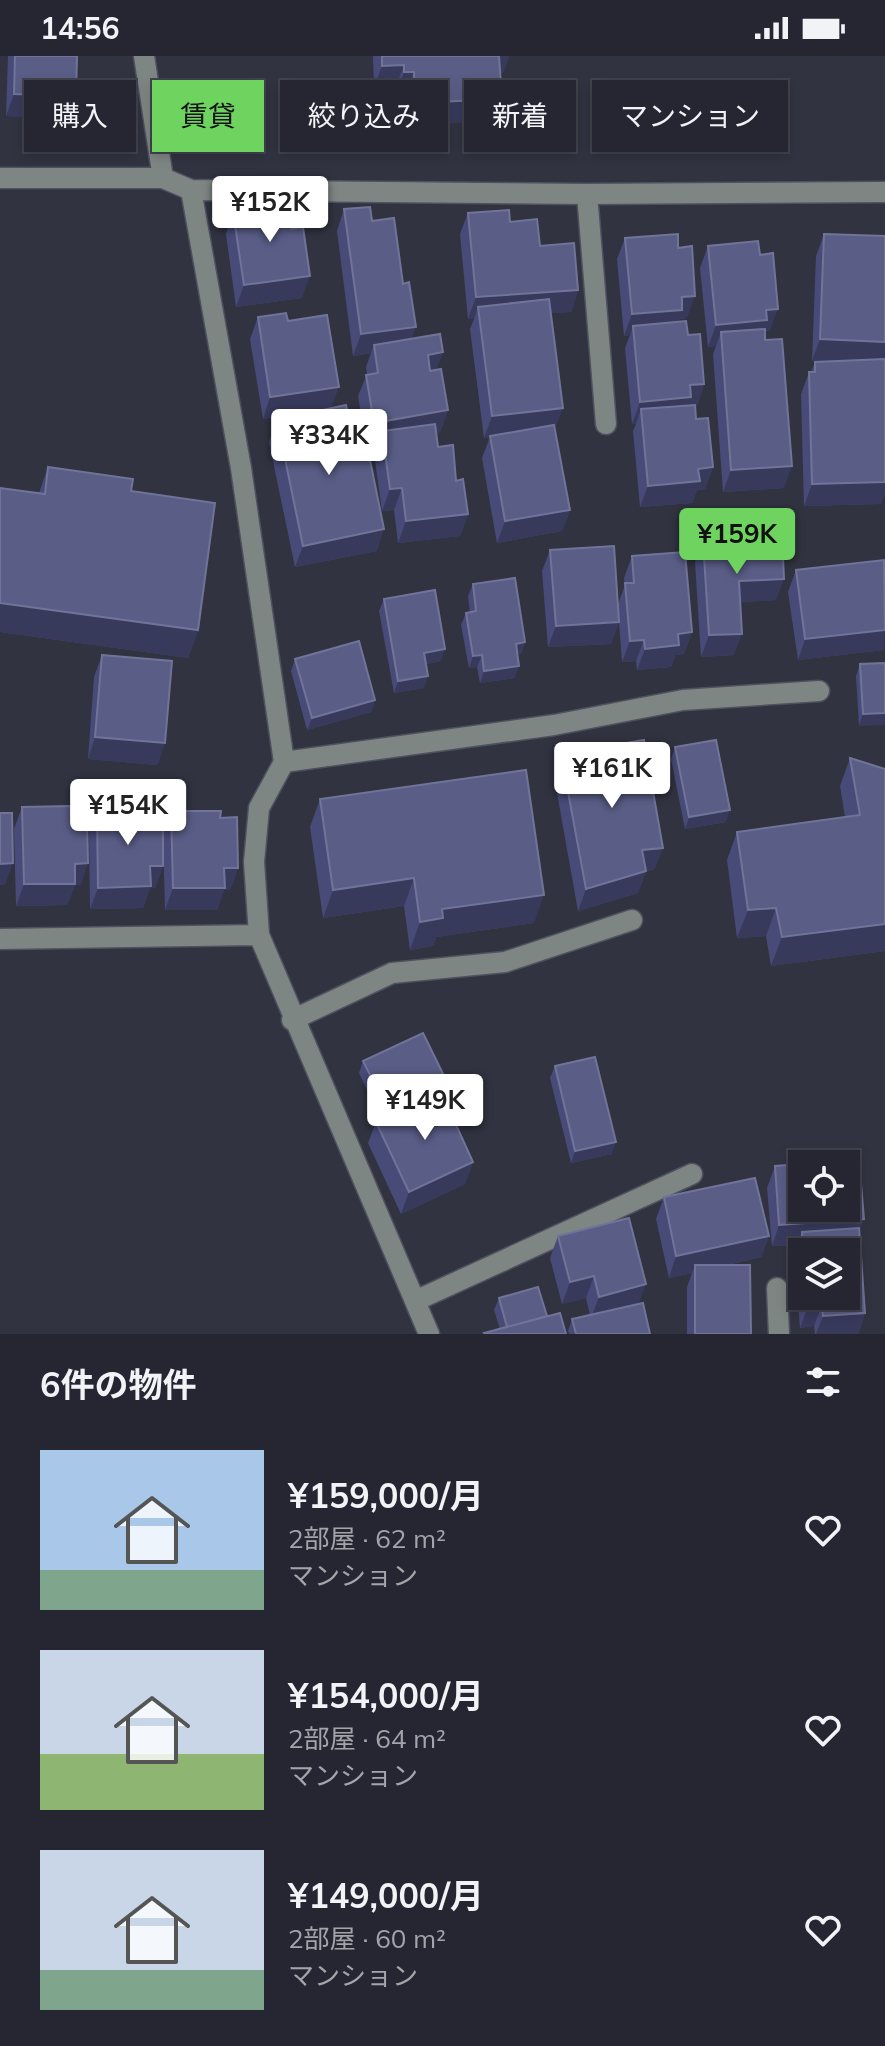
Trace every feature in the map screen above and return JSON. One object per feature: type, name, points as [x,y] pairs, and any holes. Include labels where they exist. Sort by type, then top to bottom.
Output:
[{"type":"street","points":[[144,56],[163,178]]},
{"type":"street","points":[[0,178],[163,178],[191,190],[587,194],[885,192]]},
{"type":"street","points":[[191,190],[241,468],[284,762],[259,808],[254,862],[259,935],[292,1020],[429,1334]]},
{"type":"street","points":[[587,194],[606,424]]},
{"type":"street","points":[[284,762],[554,725],[683,700],[819,691]]},
{"type":"street","points":[[292,1020],[392,973],[505,962],[632,920]]},
{"type":"street","points":[[0,939],[259,935]]},
{"type":"street","points":[[415,1301],[692,1174]]},
{"type":"street","points":[[777,1288],[779,1334]]},
{"type":"building","points":[[15,56],[77,56],[76,80],[24,80],[24,94],[14,94]]},
{"type":"building","points":[[382,56],[499,56],[501,80],[464,80],[464,101],[448,101],[448,80],[414,80],[414,72],[404,72],[404,65],[382,66]]},
{"type":"building","points":[[287,199],[291,229],[303,227],[310,276],[244,285],[233,212],[247,211],[246,205]]},
{"type":"building","points":[[370,207],[372,221],[394,218],[403,284],[409,282],[416,327],[361,334],[344,209]]},
{"type":"building","points":[[509,210],[510,222],[537,219],[540,246],[574,243],[578,290],[476,297],[468,213]]},
{"type":"building","points":[[678,234],[678,248],[692,246],[695,296],[682,297],[682,310],[632,314],[625,238]]},
{"type":"building","points":[[824,234],[885,236],[885,342],[820,339]]},
{"type":"building","points":[[758,241],[760,255],[773,253],[778,309],[766,310],[767,320],[716,325],[708,246]]},
{"type":"building","points":[[549,299],[563,408],[492,416],[478,307]]},
{"type":"building","points":[[286,313],[288,321],[327,315],[339,387],[270,397],[258,317]]},
{"type":"building","points":[[686,321],[688,335],[700,334],[704,384],[690,385],[691,397],[640,402],[633,326]]},
{"type":"building","points":[[765,329],[765,340],[782,339],[792,466],[731,470],[721,332]]},
{"type":"building","points":[[440,334],[443,352],[428,355],[430,371],[441,369],[448,410],[374,423],[366,375],[378,373],[374,345]]},
{"type":"building","points":[[885,359],[885,482],[812,484],[809,372],[815,372],[815,362]]},
{"type":"building","points":[[346,405],[357,459],[369,455],[384,529],[303,546],[277,420]]},
{"type":"building","points":[[695,405],[696,419],[708,418],[713,467],[698,469],[700,481],[648,486],[641,409]]},
{"type":"building","points":[[435,424],[438,447],[453,445],[456,481],[463,479],[468,514],[406,521],[402,488],[390,489],[382,431]]},
{"type":"building","points":[[554,425],[570,510],[505,521],[490,436]]},
{"type":"building","points":[[48,467],[133,479],[131,491],[215,503],[198,630],[0,603],[0,488],[45,494]]},
{"type":"building","points":[[782,535],[784,579],[739,581],[742,634],[709,635],[703,540]]},
{"type":"building","points":[[614,546],[619,622],[556,626],[550,550]]},
{"type":"building","points":[[685,552],[692,632],[678,634],[679,645],[645,649],[644,640],[630,641],[625,583],[634,583],[632,556]]},
{"type":"building","points":[[884,560],[885,630],[805,639],[796,570]]},
{"type":"building","points":[[515,578],[525,642],[516,644],[519,666],[484,671],[482,655],[473,656],[466,613],[476,611],[473,584]]},
{"type":"building","points":[[435,590],[445,649],[424,653],[428,676],[398,681],[384,599]]},
{"type":"building","points":[[359,641],[375,700],[312,718],[295,659]]},
{"type":"building","points":[[102,655],[172,661],[165,743],[95,737]]},
{"type":"building","points":[[885,663],[885,713],[863,714],[860,664]]},
{"type":"building","points":[[644,740],[663,848],[642,850],[646,871],[586,889],[561,754]]},
{"type":"building","points":[[716,740],[730,810],[689,817],[675,747]]},
{"type":"building","points":[[850,758],[885,769],[885,924],[782,937],[776,908],[748,910],[737,832],[860,815]]},
{"type":"building","points":[[526,770],[544,895],[442,909],[443,918],[420,922],[414,878],[333,890],[320,799]]},
{"type":"building","points":[[71,806],[71,814],[87,813],[88,863],[75,864],[75,884],[24,884],[22,807]]},
{"type":"building","points":[[97,809],[147,809],[147,816],[163,815],[163,866],[150,866],[151,886],[98,888]]},
{"type":"building","points":[[171,811],[221,811],[220,818],[237,817],[238,868],[224,868],[225,888],[173,888]]},
{"type":"building","points":[[0,813],[12,813],[13,863],[0,864]]},
{"type":"building","points":[[423,1033],[448,1084],[389,1113],[363,1061]]},
{"type":"building","points":[[595,1057],[616,1142],[575,1151],[555,1066]]},
{"type":"building","points":[[441,1092],[473,1162],[409,1192],[376,1122]]},
{"type":"building","points":[[788,1165],[788,1222],[822,1222],[779,1225],[775,1166]]},
{"type":"building","points":[[860,1172],[864,1219],[860,1219]]},
{"type":"building","points":[[755,1178],[769,1236],[676,1256],[664,1197]]},
{"type":"building","points":[[629,1218],[646,1284],[599,1297],[594,1276],[570,1282],[558,1236]]},
{"type":"building","points":[[859,1228],[860,1238],[802,1238],[802,1232]]},
{"type":"building","points":[[860,1242],[865,1313],[823,1316],[822,1310],[860,1310]]},
{"type":"building","points":[[695,1265],[750,1265],[751,1334],[695,1334]]},
{"type":"building","points":[[538,1287],[547,1316],[507,1327],[499,1298]]},
{"type":"building","points":[[643,1303],[650,1334],[576,1334],[572,1319]]},
{"type":"building","points":[[560,1313],[566,1334],[484,1333]]}]
